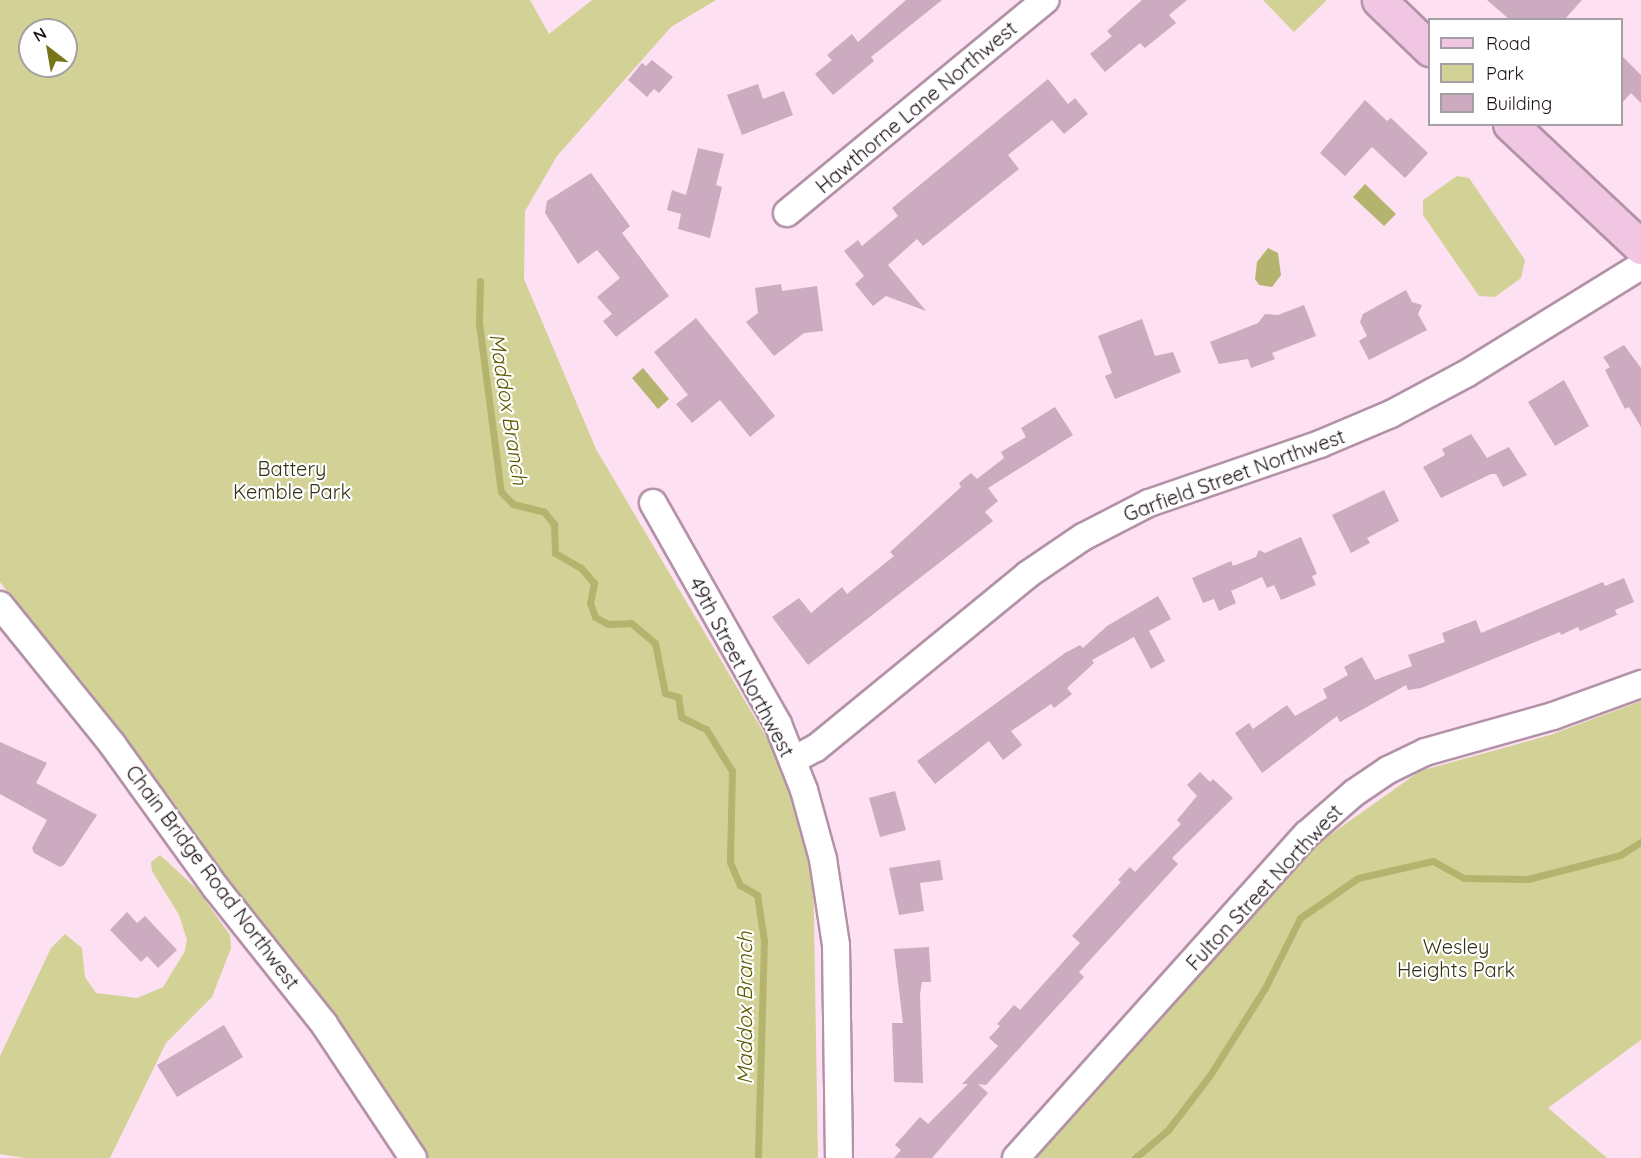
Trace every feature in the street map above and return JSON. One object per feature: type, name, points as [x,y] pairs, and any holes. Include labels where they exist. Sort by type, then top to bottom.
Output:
[{"type":"main road","points":[[1379,0],[1428,47]]},
{"type":"main road","points":[[1512,126],[1641,247]]},
{"type":"street","name":"Hawthorne Lane Northwest","points":[[787,213],[1045,0]]},
{"type":"street","name":"Garfield Street Northwest","points":[[793,760],[859,714],[1027,575],[1098,528],[1149,503],[1320,444],[1391,414],[1466,374],[1641,266]]},
{"type":"street","name":"49th Street Northwest","points":[[653,503],[778,724],[793,760],[823,859],[834,928],[839,998],[839,1158]]},
{"type":"street","name":"Chain Bridge Road Northwest","points":[[0,605],[112,744],[216,888],[324,1024],[413,1158]]},
{"type":"street","name":"Fulton Street Northwest","points":[[1016,1158],[1308,834],[1354,793],[1388,770],[1425,752],[1553,716],[1641,684]]},
{"type":"green space","name":"Battery Kemble Park","points":[[0,0],[530,0],[549,34],[592,0],[716,0],[671,27],[557,156],[525,211],[524,279],[596,449],[774,750],[813,860],[818,1158],[422,1158],[352,1038],[276,949],[173,801],[0,582]]},
{"type":"green space","points":[[1263,0],[1327,0],[1294,32]]},
{"type":"green space","points":[[1457,176],[1469,178],[1525,260],[1521,278],[1495,297],[1479,296],[1423,215],[1423,200]]},
{"type":"green space","name":"Wesley Heights Park","points":[[1641,701],[1641,1040],[1548,1108],[1607,1158],[1036,1158],[1124,1049],[1306,852],[1420,771],[1550,735]]},
{"type":"green space","points":[[160,855],[197,889],[230,935],[231,948],[212,997],[166,1043],[110,1158],[24,1158],[0,1154],[0,1056],[51,948],[65,934],[82,948],[85,977],[96,993],[137,998],[163,987],[185,951],[187,940],[179,915],[152,871],[151,862]]},
{"type":"shaded area","points":[[1365,184],[1396,214],[1384,226],[1353,197]]},
{"type":"shaded area","points":[[1268,248],[1278,253],[1281,275],[1272,287],[1259,285],[1255,279],[1257,262]]},
{"type":"shaded area","points":[[643,368],[669,399],[658,409],[632,378]]},
{"type":"building","points":[[906,0],[942,0],[871,57],[874,61],[833,95],[815,74],[832,60],[827,55],[852,34],[858,42]]},
{"type":"building","points":[[1142,0],[1187,0],[1169,15],[1176,23],[1145,48],[1140,43],[1105,72],[1090,54],[1112,36],[1107,31]]},
{"type":"building","points":[[1487,0],[1582,0],[1566,18],[1508,18]]},
{"type":"building","points":[[1623,57],[1641,75],[1641,103],[1631,93],[1623,102]]},
{"type":"building","points":[[652,60],[673,77],[659,93],[654,89],[647,97],[628,80],[642,63],[646,66]]},
{"type":"building","points":[[1048,79],[1068,104],[1075,98],[1088,114],[1064,134],[1052,120],[1008,155],[1019,169],[923,246],[917,239],[888,265],[926,311],[886,296],[873,306],[855,284],[864,276],[844,251],[858,240],[862,246],[898,216],[892,208]]},
{"type":"building","points":[[758,84],[763,99],[784,91],[793,115],[742,135],[727,95]]},
{"type":"building","points":[[1365,100],[1387,121],[1391,118],[1428,153],[1405,178],[1372,147],[1345,176],[1320,153]]},
{"type":"building","points":[[698,148],[724,154],[716,185],[722,187],[710,238],[678,229],[681,214],[667,210],[672,190],[686,195]]},
{"type":"building","points":[[591,173],[630,226],[622,233],[669,296],[616,337],[603,321],[612,314],[597,297],[620,278],[597,250],[578,264],[545,213],[547,201]]},
{"type":"building","points":[[781,284],[782,291],[817,286],[823,331],[804,333],[774,356],[746,322],[758,313],[755,288]]},
{"type":"building","points":[[1406,290],[1412,302],[1422,305],[1418,314],[1427,330],[1369,360],[1359,341],[1367,336],[1360,322],[1363,314]]},
{"type":"building","points":[[1304,305],[1316,336],[1272,353],[1275,359],[1251,368],[1248,359],[1219,364],[1210,342],[1258,323],[1265,314],[1278,315]]},
{"type":"building","points":[[696,318],[775,416],[750,437],[720,400],[692,423],[676,404],[688,395],[654,352]]},
{"type":"building","points":[[1142,319],[1155,356],[1173,352],[1181,372],[1115,399],[1105,376],[1112,373],[1098,336]]},
{"type":"building","points":[[1624,345],[1641,368],[1641,427],[1629,407],[1625,409],[1605,370],[1610,367],[1603,357]]},
{"type":"building","points":[[1564,380],[1589,426],[1555,446],[1528,402]]},
{"type":"building","points":[[1055,407],[1073,435],[988,488],[998,501],[985,512],[993,521],[808,665],[772,617],[799,598],[811,613],[842,587],[847,594],[894,556],[890,552],[961,487],[959,483],[971,473],[977,479],[1004,458],[1001,452],[1026,437],[1021,428]]},
{"type":"building","points":[[1471,434],[1487,458],[1509,447],[1527,475],[1503,487],[1496,474],[1491,474],[1441,498],[1423,467],[1445,455],[1442,449]]},
{"type":"building","points":[[1384,490],[1399,521],[1367,538],[1370,543],[1351,553],[1332,515]]},
{"type":"building","points":[[1301,537],[1317,574],[1312,576],[1316,585],[1281,600],[1274,585],[1267,588],[1262,577],[1231,591],[1236,603],[1219,611],[1214,599],[1203,603],[1192,578],[1231,561],[1233,566],[1256,557],[1259,550],[1265,553]]},
{"type":"building","points":[[1624,578],[1634,602],[1615,610],[1617,615],[1580,631],[1578,627],[1561,635],[1560,632],[1421,688],[1408,690],[1406,685],[1340,722],[1337,716],[1262,773],[1235,733],[1249,723],[1253,729],[1287,705],[1295,716],[1327,698],[1323,689],[1348,675],[1344,667],[1362,657],[1375,680],[1412,666],[1408,655],[1445,642],[1442,633],[1476,620],[1481,633],[1603,582],[1605,586]]},
{"type":"building","points":[[1158,596],[1171,619],[1149,631],[1165,661],[1151,669],[1134,637],[1092,660],[1094,663],[1067,688],[1072,694],[1054,708],[1051,704],[1011,731],[1022,745],[1003,760],[989,741],[935,784],[917,761],[1065,653],[1080,645],[1083,648],[1107,626]]},
{"type":"building","points":[[0,742],[47,763],[36,783],[97,815],[64,865],[60,867],[34,853],[32,848],[47,820],[0,794]]},
{"type":"building","points":[[1200,772],[1210,782],[1213,779],[1233,798],[1172,858],[1178,864],[1079,972],[1084,977],[986,1085],[978,1084],[988,1093],[932,1158],[894,1158],[901,1150],[895,1145],[920,1117],[928,1124],[968,1084],[962,1084],[998,1046],[989,1038],[1000,1026],[997,1024],[1014,1005],[1020,1010],[1080,943],[1072,936],[1121,882],[1118,880],[1130,867],[1135,872],[1181,824],[1177,820],[1197,796],[1187,785]]},
{"type":"building","points":[[895,791],[906,830],[880,837],[869,798]]},
{"type":"building","points":[[940,860],[943,880],[920,883],[924,911],[899,915],[889,868]]},
{"type":"building","points":[[127,912],[137,923],[145,916],[177,950],[158,968],[147,956],[141,962],[110,930]]},
{"type":"building","points":[[929,947],[931,982],[922,982],[920,994],[923,1083],[894,1082],[892,1023],[903,1023],[894,949]]},
{"type":"building","points":[[224,1025],[243,1057],[177,1097],[157,1065]]},
{"type":"waterway","name":"Maddox Branch","points":[[480,281],[479,323],[501,492],[513,504],[544,512],[554,524],[555,553],[581,568],[594,583],[590,603],[595,617],[608,624],[631,623],[655,643],[665,693],[678,697],[681,717],[706,729],[732,771],[730,862],[740,885],[757,895],[764,940],[758,1158]]},
{"type":"waterway","points":[[1135,1158],[1168,1130],[1210,1075],[1265,988],[1300,918],[1358,878],[1433,861],[1464,878],[1528,879],[1620,855],[1641,842]]}]
